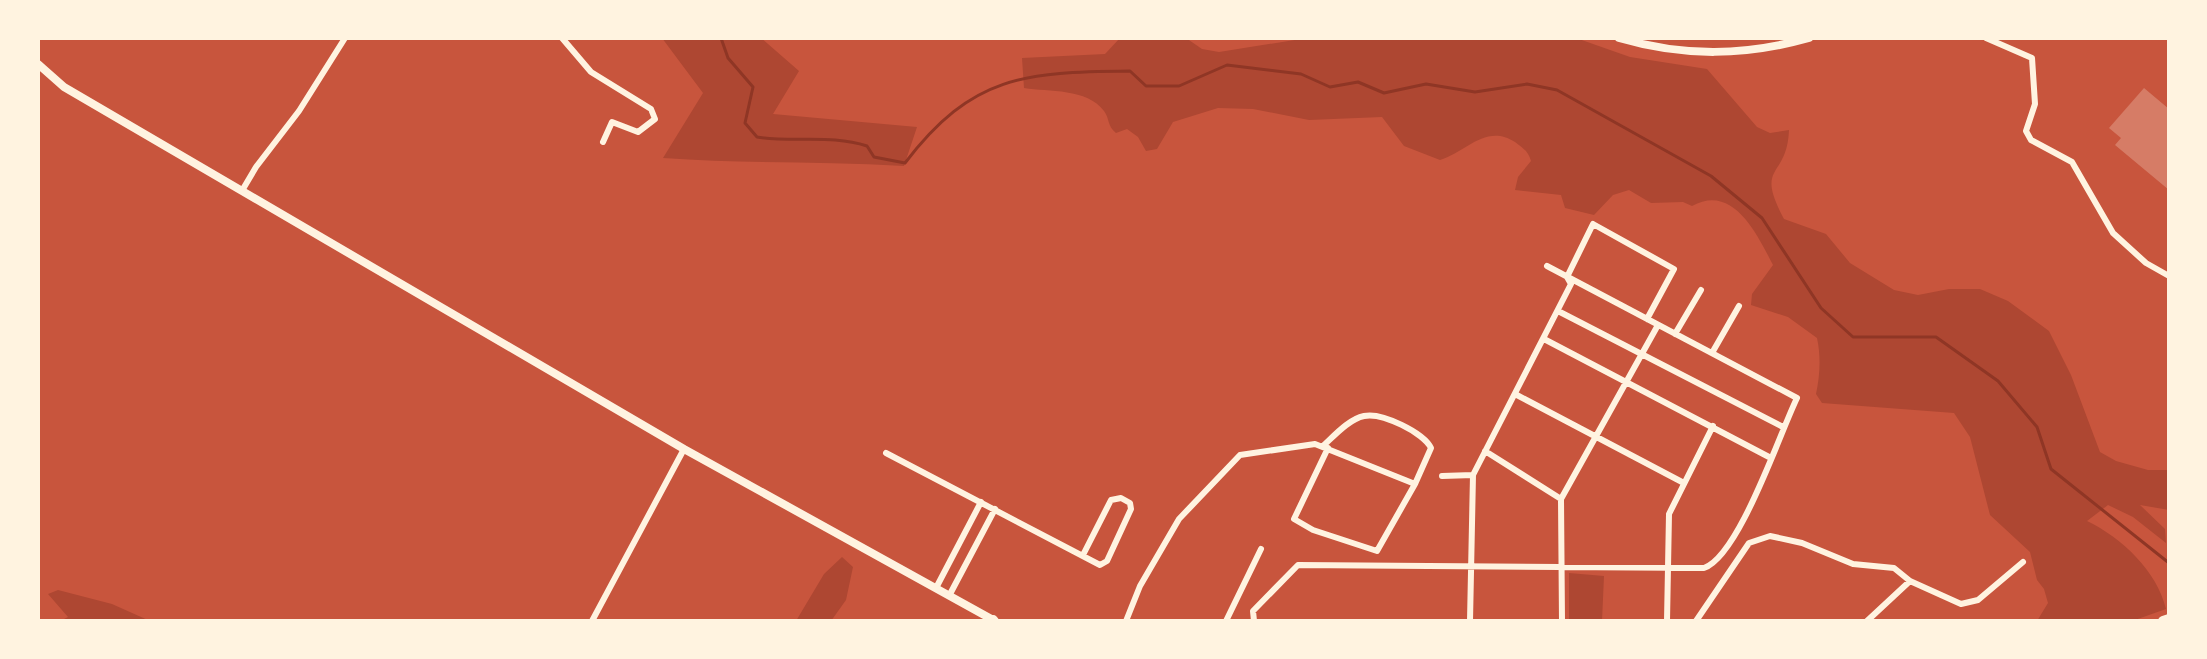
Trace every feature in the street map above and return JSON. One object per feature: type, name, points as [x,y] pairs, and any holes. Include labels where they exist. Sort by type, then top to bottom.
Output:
[{"type":"highway","points":[[2163,621],[2169,619]]},
{"type":"main road","points":[[1619,38],[1655,48],[1713,53],[1767,50],[1809,38]]},
{"type":"main road","points":[[38,64],[64,87],[684,449],[994,621]]},
{"type":"street","points":[[243,189],[299,111],[345,38]]},
{"type":"street","points":[[562,38],[591,72],[651,109],[655,119],[638,132],[612,122],[603,142]]},
{"type":"street","points":[[1986,38],[2032,58],[2035,104],[2026,131],[2031,140],[2072,162],[2113,233],[2146,263],[2169,276]]},
{"type":"street","points":[[1567,277],[1593,224],[1674,269],[1647,319]]},
{"type":"street","points":[[1254,621],[1253,611],[1298,565],[1563,569],[1704,568],[1718,563],[1749,510],[1769,457],[1797,398],[1547,266]]},
{"type":"street","points":[[1470,621],[1473,475],[1571,284],[1567,277]]},
{"type":"street","points":[[1675,334],[1701,290]]},
{"type":"street","points":[[1712,353],[1739,306]]},
{"type":"street","points":[[1558,311],[1641,351],[1783,427]]},
{"type":"street","points":[[1562,621],[1561,499],[1658,325]]},
{"type":"street","points":[[1544,339],[1769,457]]},
{"type":"street","points":[[1515,394],[1682,482]]},
{"type":"street","points":[[1362,416],[1382,419],[1421,436],[1429,444],[1425,467],[1377,551],[1313,530],[1294,519],[1326,447],[1362,416]]},
{"type":"street","points":[[1667,621],[1669,514],[1682,482],[1713,426]]},
{"type":"street","points":[[1126,621],[1159,549],[1179,519],[1240,455],[1306,445],[1326,447],[1415,484]]},
{"type":"street","points":[[592,621],[684,449]]},
{"type":"street","points":[[1485,451],[1561,499]]},
{"type":"street","points":[[886,453],[1083,555],[1105,564],[1131,509],[1130,503],[1121,498],[1111,500],[1083,555]]},
{"type":"street","points":[[1442,476],[1473,475]]},
{"type":"street","points":[[936,588],[981,502]]},
{"type":"street","points":[[949,596],[995,509]]},
{"type":"street","points":[[1696,621],[1749,543],[1770,536],[1802,543],[1853,564],[1894,568],[1910,581],[1961,604],[1978,600],[2023,562]]},
{"type":"street","points":[[1226,621],[1261,549]]},
{"type":"street","points":[[1867,621],[1910,581]]},
{"type":"shaded area","points":[[662,38],[761,38],[799,71],[773,114],[917,127],[904,166],[663,158],[703,93]]},
{"type":"shaded area","points":[[1120,38],[1186,38],[1202,49],[1219,52],[1307,38],[1576,38],[1630,57],[1707,69],[1757,127],[1770,133],[1789,130],[1787,146],[1772,179],[1772,188],[1784,219],[1826,234],[1850,263],[1894,290],[1918,295],[1949,289],[1980,289],[2008,301],[2049,331],[2071,375],[2100,452],[2116,461],[2148,470],[2169,470],[2169,510],[2140,505],[2165,529],[2166,543],[2133,517],[2108,505],[2087,521],[2113,537],[2136,557],[2155,582],[2166,609],[2132,621],[2037,621],[2048,603],[2044,589],[2037,580],[2030,552],[1990,515],[1970,437],[1954,413],[1822,403],[1816,394],[1820,366],[1817,338],[1788,317],[1751,305],[1752,294],[1773,265],[1751,227],[1731,206],[1720,201],[1692,206],[1683,202],[1651,203],[1629,190],[1613,195],[1594,215],[1565,208],[1561,195],[1515,190],[1518,177],[1531,161],[1527,152],[1505,137],[1485,137],[1440,160],[1404,146],[1382,117],[1309,120],[1253,109],[1218,108],[1173,122],[1157,149],[1146,151],[1138,137],[1127,129],[1116,133],[1104,111],[1088,98],[1067,92],[1024,88],[1022,58],[1105,54]]},
{"type":"shaded area","points":[[842,557],[853,567],[846,600],[831,621],[796,621],[824,574]]},
{"type":"shaded area","points":[[1569,573],[1604,576],[1602,621],[1569,621]]},
{"type":"shaded area","points":[[58,590],[112,604],[150,621],[60,621],[68,617],[48,594]]},
{"type":"building","points":[[2144,88],[2169,109],[2169,190],[2115,145],[2121,138],[2109,128]]},
{"type":"waterway","points":[[721,38],[728,58],[753,87],[745,123],[757,137],[853,142],[867,146],[874,157],[905,163],[930,134],[978,95],[1003,84],[1060,73],[1130,71],[1146,86],[1179,86],[1227,65],[1301,74],[1330,87],[1358,82],[1384,93],[1426,84],[1475,92],[1527,84],[1557,90],[1711,176],[1762,218],[1821,308],[1853,337],[1936,337],[1998,381],[2037,427],[2051,469],[2169,563]]}]
